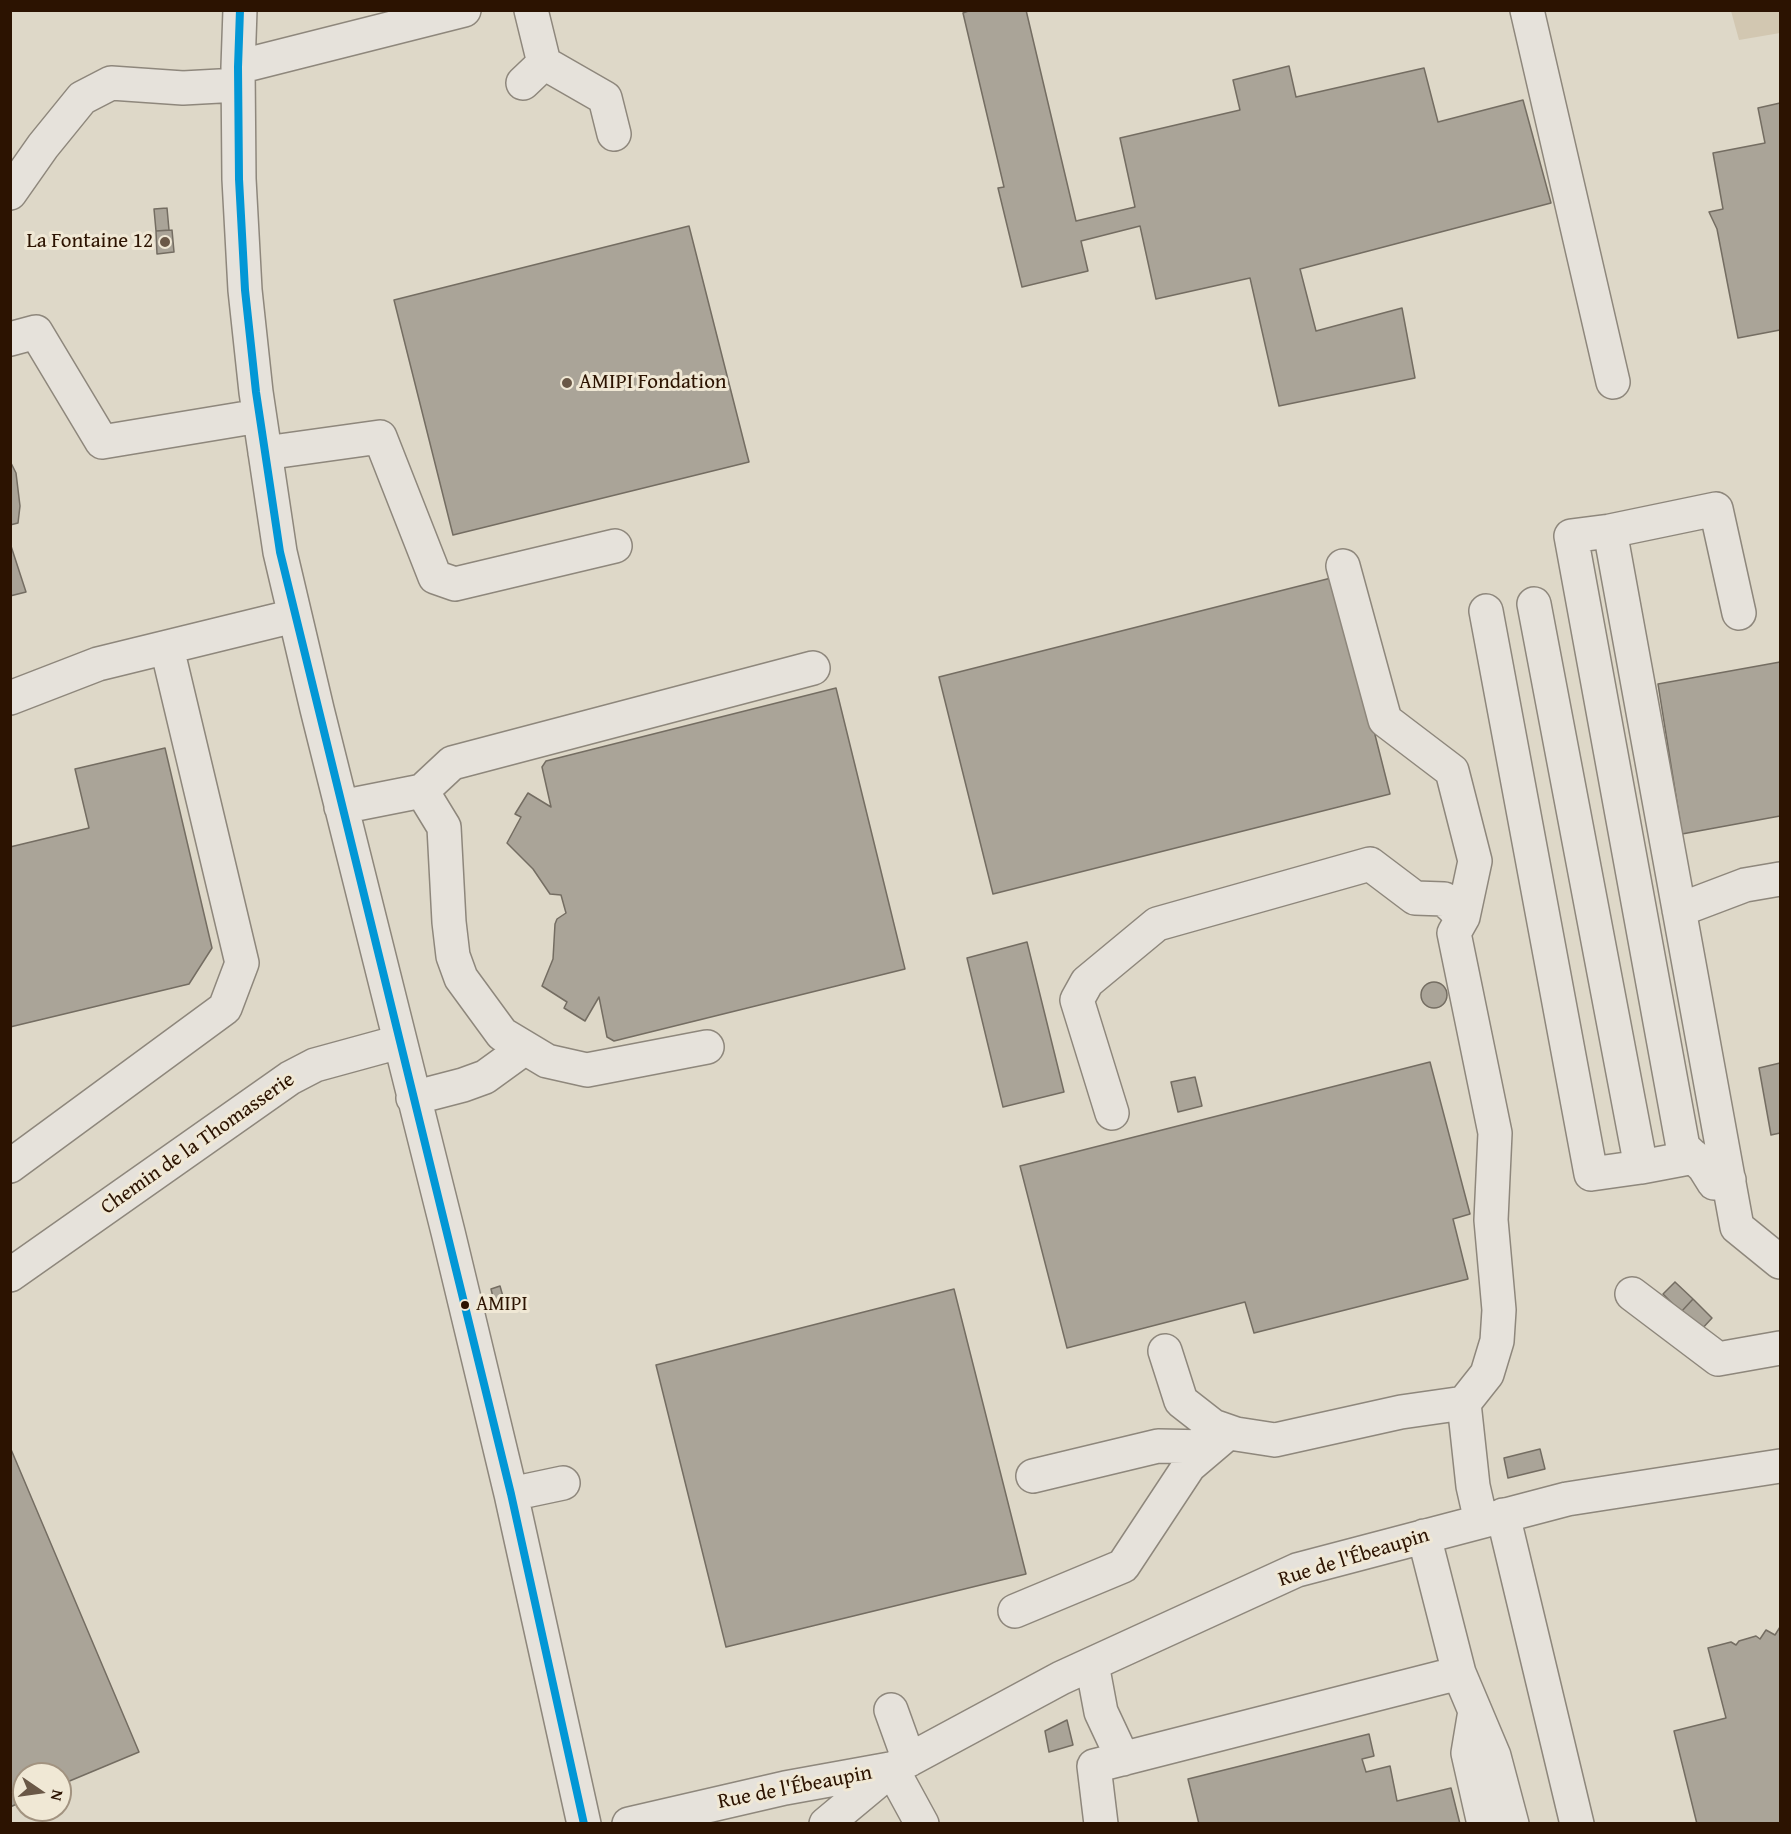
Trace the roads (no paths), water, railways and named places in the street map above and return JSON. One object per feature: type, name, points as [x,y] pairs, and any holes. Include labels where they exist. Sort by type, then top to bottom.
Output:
[{"type":"street","points":[[240,10],[239,178],[245,290],[260,416],[280,552],[511,1494],[584,1824]]},
{"type":"street","points":[[10,194],[43,146],[82,98],[111,83],[183,88],[238,76],[464,10]]},
{"type":"street","points":[[531,10],[533,73],[605,98],[614,134]]},
{"type":"street","points":[[1527,10],[1613,382]]},
{"type":"street","points":[[10,339],[36,332],[102,442],[260,416]]},
{"type":"street","points":[[265,453],[380,438],[435,577],[455,584],[615,546]]},
{"type":"street","points":[[1729,1180],[1714,1183],[1694,1157],[1683,1147],[1571,536],[1610,531],[1716,509],[1739,613]]},
{"type":"street","points":[[1610,531],[1737,1227],[1780,1262]]},
{"type":"street","points":[[1033,1476],[1158,1446],[1220,1440],[1275,1440],[1401,1412],[1464,1403],[1487,1374],[1497,1341],[1499,1310],[1491,1220],[1495,1134],[1454,933],[1463,917],[1475,861],[1452,771],[1385,720],[1343,566]]},
{"type":"street","points":[[1534,604],[1641,1167]]},
{"type":"street","points":[[1486,611],[1591,1174],[1694,1157]]},
{"type":"street","points":[[10,698],[98,664],[294,616]]},
{"type":"street","points":[[12,1157],[225,1008],[242,963],[167,648]]},
{"type":"street","points":[[341,807],[422,791],[452,763],[813,668]]},
{"type":"street","points":[[422,791],[444,827],[448,922],[453,956],[461,978],[502,1034],[547,1061],[586,1070],[707,1047]]},
{"type":"street","points":[[1112,1113],[1077,1000],[1086,982],[1157,924],[1370,864],[1415,898],[1444,899],[1463,917]]},
{"type":"street","points":[[1679,910],[1745,885],[1780,879]]},
{"type":"street","name":"Chemin de la Thomasserie","points":[[10,1275],[290,1078],[315,1065],[399,1042]]},
{"type":"street","points":[[413,1098],[485,1077],[525,1048]]},
{"type":"street","points":[[1632,1294],[1718,1359],[1780,1348]]},
{"type":"street","points":[[1165,1351],[1181,1401],[1213,1426],[1220,1440]]},
{"type":"street","points":[[1464,1403],[1473,1486],[1492,1518],[1577,1824]]},
{"type":"street","points":[[1015,1611],[1123,1566],[1189,1466],[1220,1440]]},
{"type":"street","name":"Rue de l'Ébeaupin","points":[[826,1824],[901,1765],[1061,1678],[1297,1570],[1583,1496],[1780,1466]]},
{"type":"street","points":[[511,1494],[563,1483]]},
{"type":"street","points":[[1424,1536],[1459,1673],[1494,1756],[1512,1824]]},
{"type":"street","points":[[1092,1664],[1101,1712],[1123,1759]]},
{"type":"street","points":[[1101,1824],[1094,1766],[1459,1673]]},
{"type":"street","points":[[891,1710],[901,1765],[922,1824]]},
{"type":"street","points":[[1475,1711],[1467,1752],[1484,1824]]},
{"type":"street","name":"Rue de l'Ébeaupin","points":[[628,1824],[785,1788],[901,1765]]},
{"type":"place","name":"La Fontaine 12","points":[[165,242]]},
{"type":"place","name":"AMIPI Fondation","points":[[567,383]]},
{"type":"place","name":"AMIPI","points":[[465,1305]]}]
